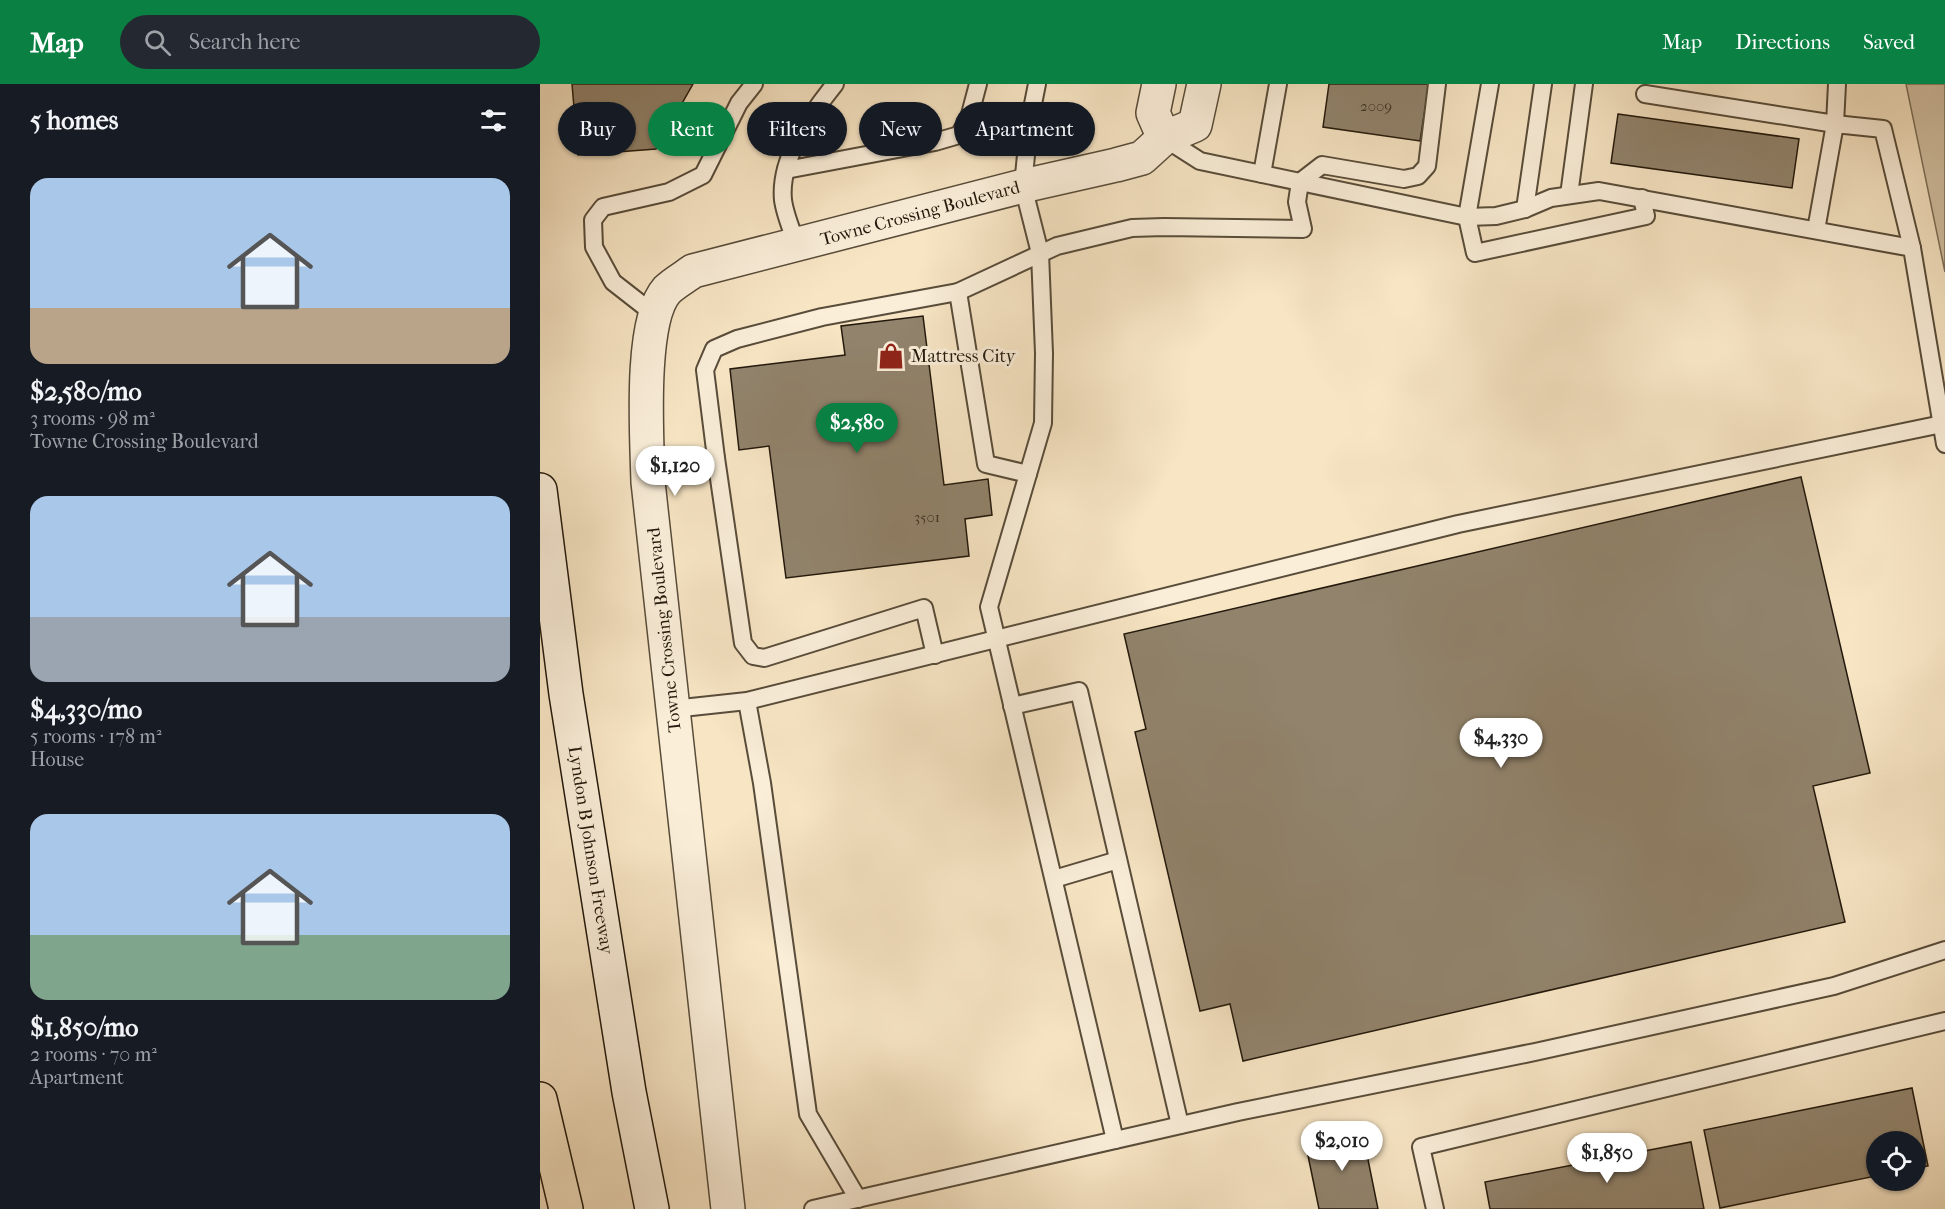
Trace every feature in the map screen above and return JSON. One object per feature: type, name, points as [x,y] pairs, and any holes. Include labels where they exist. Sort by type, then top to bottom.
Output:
[{"type":"highway","points":[[540,1099],[566,1209]]},
{"type":"street","points":[[1159,84],[1153,113],[1164,138]]},
{"type":"street","name":"Towne Crossing Boulevard","points":[[728,1209],[648,482],[646,409],[654,314],[666,291],[693,271],[1023,186],[1142,158],[1164,138],[1195,125],[1204,84]]},
{"type":"street","name":"Lyndon B Johnson Freeway","points":[[540,490],[566,694],[629,1092],[652,1209]]},
{"type":"lane","points":[[654,314],[613,282],[594,247],[592,220],[603,207],[669,192],[703,175],[739,103],[753,84]]},
{"type":"lane","points":[[797,245],[783,203],[786,170],[794,148],[814,112],[835,84]]},
{"type":"lane","points":[[786,170],[935,142],[959,135],[969,118],[978,84]]},
{"type":"lane","points":[[1037,84],[1029,124],[1023,186],[1040,253],[1044,353],[1043,423],[989,607],[1115,1140]]},
{"type":"lane","points":[[1262,174],[1278,84]]},
{"type":"lane","points":[[935,655],[924,608],[765,658],[753,656],[743,643],[705,369],[714,349],[737,339],[822,317],[958,292],[1057,246],[1132,228],[1164,226],[1303,229],[1297,202],[1300,182],[1322,165],[1404,179],[1418,177],[1427,166],[1437,84]]},
{"type":"lane","points":[[1490,84],[1467,217],[1475,253],[1646,216],[1642,198]]},
{"type":"lane","points":[[1525,209],[1543,84]]},
{"type":"lane","points":[[1569,195],[1584,84]]},
{"type":"lane","points":[[1816,230],[1835,124],[1837,84]]},
{"type":"lane","points":[[1645,94],[1686,92],[1835,124],[1883,129],[1912,248],[1945,444]]},
{"type":"lane","points":[[1164,138],[1200,161],[1467,217],[1496,216],[1525,209],[1551,198],[1599,191],[1912,248]]},
{"type":"lane","points":[[958,292],[986,464],[1028,474]]},
{"type":"lane","points":[[673,709],[747,701],[1458,524],[1942,424]]},
{"type":"lane","points":[[647,465],[716,458]]},
{"type":"lane","points":[[1012,706],[1079,691],[1179,1125]]},
{"type":"lane","points":[[747,701],[762,783],[808,1114],[858,1199]]},
{"type":"lane","points":[[1054,879],[1118,860]]},
{"type":"lane","points":[[813,1209],[1179,1125],[1535,1052],[1834,986],[1945,950]]},
{"type":"lane","points":[[1435,1209],[1421,1147],[1945,1021]]},
{"type":"shaded area","points":[[1906,84],[1945,84],[1945,272]]},
{"type":"building","points":[[572,84],[693,84],[683,102],[648,102],[648,150],[636,151],[636,102],[574,102]]},
{"type":"building","points":[[1329,84],[1429,84],[1420,141],[1323,127]]},
{"type":"building","points":[[1618,114],[1799,139],[1792,188],[1611,163]]},
{"type":"building","points":[[923,316],[944,485],[988,479],[992,515],[965,519],[969,556],[786,578],[769,446],[739,450],[730,369],[845,355],[841,326]]},
{"type":"building","points":[[1801,477],[1870,773],[1813,786],[1845,922],[1243,1061],[1230,1004],[1200,1011],[1135,732],[1146,729],[1124,634]]},
{"type":"building","points":[[1912,1088],[1921,1131],[1866,1131],[1866,1178],[1720,1208],[1704,1130]]},
{"type":"building","points":[[1362,1130],[1378,1209],[1319,1209],[1305,1141]]},
{"type":"building","points":[[1691,1142],[1704,1209],[1490,1209],[1485,1182]]},
{"type":"place","name":"Mattress City","points":[[891,356]]}]
